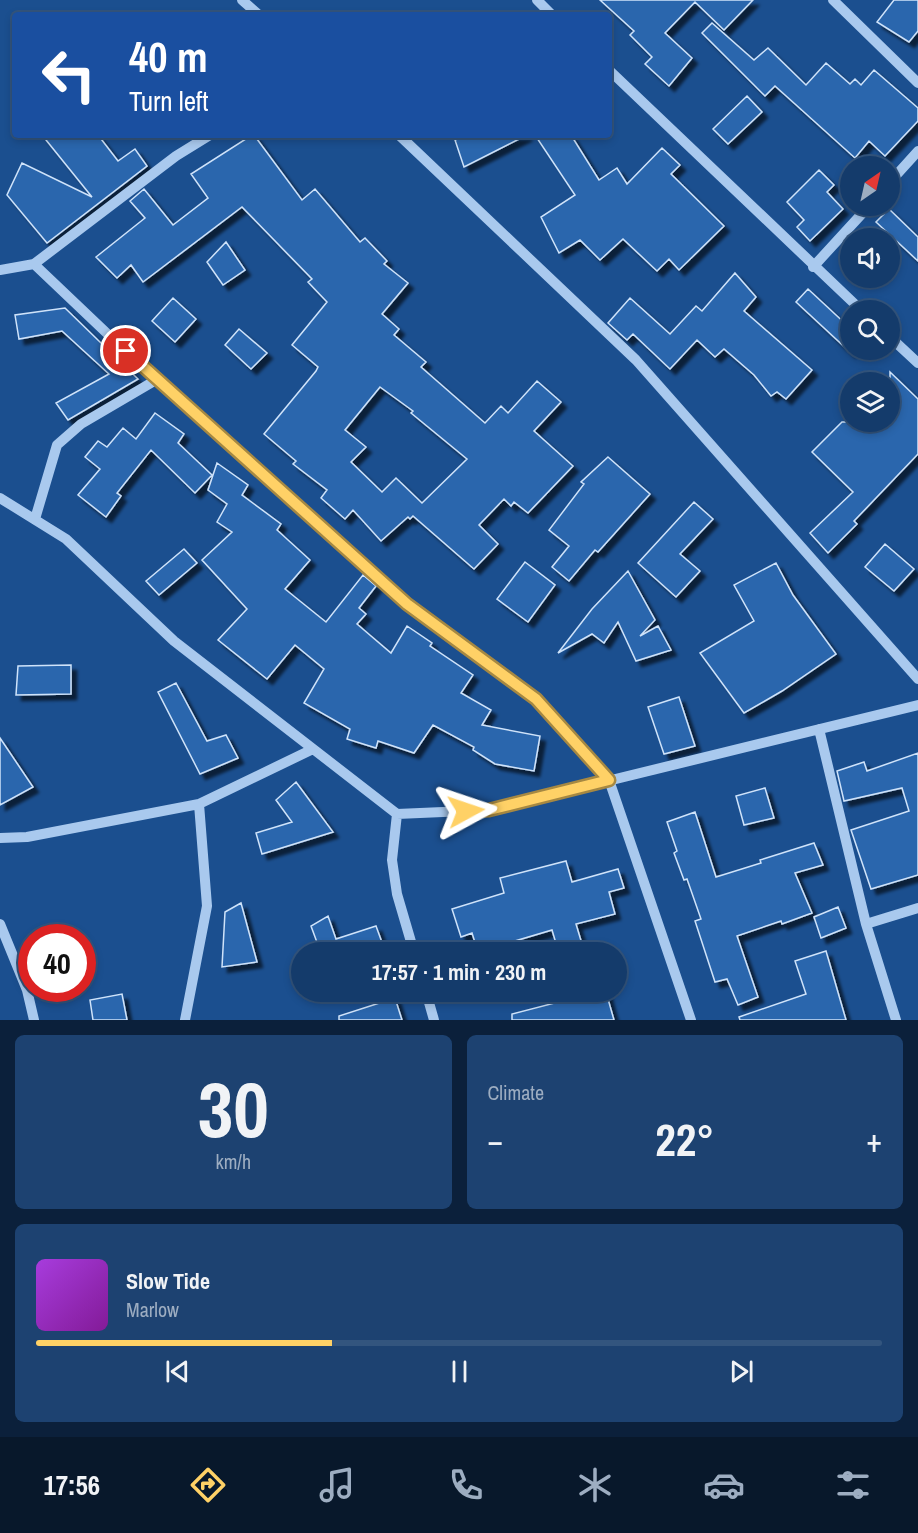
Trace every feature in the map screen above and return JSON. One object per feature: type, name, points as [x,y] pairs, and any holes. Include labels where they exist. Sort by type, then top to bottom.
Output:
[{"type":"street","points":[[242,0],[256,12]]},
{"type":"street","points":[[537,0],[549,12]]},
{"type":"street","points":[[833,0],[918,83]]},
{"type":"street","points":[[612,73],[850,300]]},
{"type":"street","points":[[0,270],[34,264],[176,156],[205,138]]},
{"type":"street","points":[[402,138],[636,360],[918,679]]},
{"type":"street","points":[[900,171],[918,151]]},
{"type":"street","points":[[813,267],[860,216]]},
{"type":"street","points":[[34,264],[156,380],[407,604],[536,699],[609,780],[691,1020]]},
{"type":"street","points":[[900,346],[918,363]]},
{"type":"street","points":[[35,519],[57,446],[81,424],[156,380]]},
{"type":"street","points":[[0,498],[66,539],[174,641],[397,814],[489,810],[918,705]]},
{"type":"street","points":[[819,729],[866,924],[896,1020]]},
{"type":"street","points":[[0,838],[27,837],[199,804],[313,749]]},
{"type":"street","points":[[185,1020],[207,906],[199,804]]},
{"type":"street","points":[[397,814],[392,860],[397,894],[411,942]]},
{"type":"street","points":[[866,924],[918,908]]},
{"type":"street","points":[[0,924],[27,990],[34,1020]]},
{"type":"street","points":[[429,1002],[434,1020]]},
{"type":"building","points":[[600,0],[753,0],[724,30],[695,2],[665,33],[692,58],[669,86],[645,64],[652,57],[630,35],[634,31]]},
{"type":"building","points":[[894,0],[918,0],[918,31],[909,42],[877,22]]},
{"type":"building","points":[[712,23],[754,60],[768,48],[806,85],[826,63],[850,84],[855,79],[861,85],[874,70],[918,108],[918,121],[885,156],[869,141],[857,156],[853,156],[775,86],[765,96],[702,33]]},
{"type":"building","points":[[747,96],[762,112],[728,144],[713,129]]},
{"type":"building","points":[[44,138],[100,138],[118,161],[135,149],[147,166],[47,243],[7,195],[22,163],[92,197]]},
{"type":"building","points":[[247,138],[256,138],[302,200],[315,189],[360,242],[365,238],[387,261],[384,264],[408,283],[382,314],[399,329],[394,335],[426,362],[421,367],[485,423],[501,406],[508,413],[537,381],[561,402],[534,431],[573,466],[528,513],[514,502],[511,506],[504,499],[479,525],[498,544],[474,569],[413,516],[410,519],[408,517],[381,541],[353,510],[345,519],[321,498],[327,490],[293,464],[296,461],[264,434],[318,367],[292,345],[327,302],[308,282],[312,279],[242,207],[143,282],[131,265],[117,278],[96,257],[145,218],[130,201],[144,189],[173,225],[208,198],[191,174]],"holes":[[[380,387],[413,411],[411,413],[467,459],[422,503],[396,478],[382,492],[351,462],[366,447],[345,430]]]},
{"type":"building","points":[[461,138],[521,138],[464,167],[455,140]]},
{"type":"building","points":[[537,138],[573,138],[599,180],[617,168],[627,184],[662,148],[680,165],[671,174],[724,226],[679,270],[669,259],[657,271],[623,239],[600,260],[580,240],[559,253],[541,217],[575,195]]},
{"type":"building","points":[[819,170],[834,185],[827,192],[840,206],[840,212],[810,241],[797,227],[804,220],[787,202]]},
{"type":"building","points":[[882,216],[896,216],[918,237],[918,261],[900,244],[900,228],[882,228],[876,222]]},
{"type":"building","points":[[226,242],[245,270],[223,285],[207,262]]},
{"type":"building","points":[[735,273],[756,297],[744,311],[812,370],[786,399],[777,392],[771,396],[754,375],[724,349],[715,357],[697,340],[670,369],[633,334],[627,340],[608,323],[630,298],[670,334],[696,306],[702,311]]},
{"type":"building","points":[[808,289],[840,319],[840,343],[796,302]]},
{"type":"building","points":[[173,298],[196,319],[175,342],[152,321]]},
{"type":"building","points":[[65,308],[138,379],[68,420],[56,403],[109,374],[62,331],[19,339],[15,315]]},
{"type":"building","points":[[239,329],[267,353],[251,369],[225,345]]},
{"type":"building","points":[[900,382],[918,399],[918,454],[854,521],[857,524],[828,553],[810,533],[853,492],[812,452],[840,424],[840,432],[900,432]]},
{"type":"building","points":[[155,413],[184,434],[178,443],[212,475],[195,493],[151,450],[117,493],[121,496],[106,517],[78,495],[100,469],[85,457],[98,441],[107,447],[123,428],[136,439]]},
{"type":"building","points":[[608,457],[650,494],[598,552],[595,550],[569,581],[552,567],[569,546],[549,530],[584,484],[581,482]]},
{"type":"building","points":[[217,463],[248,485],[242,495],[281,524],[277,530],[310,560],[285,589],[326,622],[363,575],[376,586],[359,608],[366,614],[357,624],[391,653],[407,626],[432,643],[430,646],[473,675],[461,693],[491,710],[482,725],[540,736],[534,771],[495,764],[473,750],[474,747],[433,725],[414,753],[378,741],[376,748],[347,739],[350,729],[304,703],[324,669],[295,645],[267,679],[218,640],[247,609],[202,560],[232,532],[217,522],[227,504],[208,490]]},
{"type":"building","points":[[694,502],[713,519],[680,554],[700,571],[676,597],[638,563]]},
{"type":"building","points":[[885,544],[914,569],[894,591],[865,567]]},
{"type":"building","points":[[184,549],[197,563],[159,595],[146,581]]},
{"type":"building","points":[[525,562],[555,585],[528,622],[497,599]]},
{"type":"building","points":[[776,563],[793,595],[836,654],[782,691],[744,713],[700,653],[754,621],[734,585]]},
{"type":"building","points":[[628,571],[655,620],[640,636],[658,626],[671,650],[636,661],[618,622],[604,643],[592,634],[558,653],[592,609]]},
{"type":"building","points":[[71,665],[71,694],[16,695],[18,666]]},
{"type":"building","points":[[176,683],[207,741],[226,735],[238,758],[200,774],[158,692]]},
{"type":"building","points":[[679,697],[695,746],[664,754],[648,707]]},
{"type":"building","points":[[0,738],[33,787],[0,805]]},
{"type":"building","points":[[918,753],[918,875],[871,889],[851,830],[909,811],[902,788],[844,801],[837,771],[864,762],[867,771]]},
{"type":"building","points":[[296,782],[333,832],[262,854],[256,833],[292,822],[276,800]]},
{"type":"building","points":[[765,788],[774,818],[744,825],[736,796]]},
{"type":"building","points":[[695,812],[716,877],[814,843],[823,865],[795,873],[812,913],[737,936],[758,997],[738,1005],[727,979],[715,982],[695,921],[701,919],[687,879],[684,880],[674,853],[677,851],[667,822]]},
{"type":"building","points":[[566,861],[572,882],[618,869],[624,888],[609,892],[615,914],[576,924],[581,942],[556,942],[552,930],[512,942],[475,942],[472,933],[461,937],[452,909],[504,893],[500,878]]},
{"type":"building","points":[[241,903],[257,962],[222,967],[225,912]]},
{"type":"building","points":[[838,907],[846,928],[821,938],[814,917]]},
{"type":"building","points":[[328,916],[336,939],[376,926],[382,942],[317,942],[311,926]]},
{"type":"building","points":[[826,951],[846,1020],[740,1020],[739,1017],[806,994],[795,961]]},
{"type":"building","points":[[122,994],[127,1020],[93,1020],[90,1002],[96,1002],[96,999]]},
{"type":"building","points":[[383,1002],[396,1002],[402,1020],[339,1020],[339,1016]]},
{"type":"building","points":[[558,1002],[609,1002],[614,1020],[512,1020],[512,1014]]},
{"type":"route","points":[[126,351],[407,604],[536,699],[609,780],[489,810],[466,811]]}]
